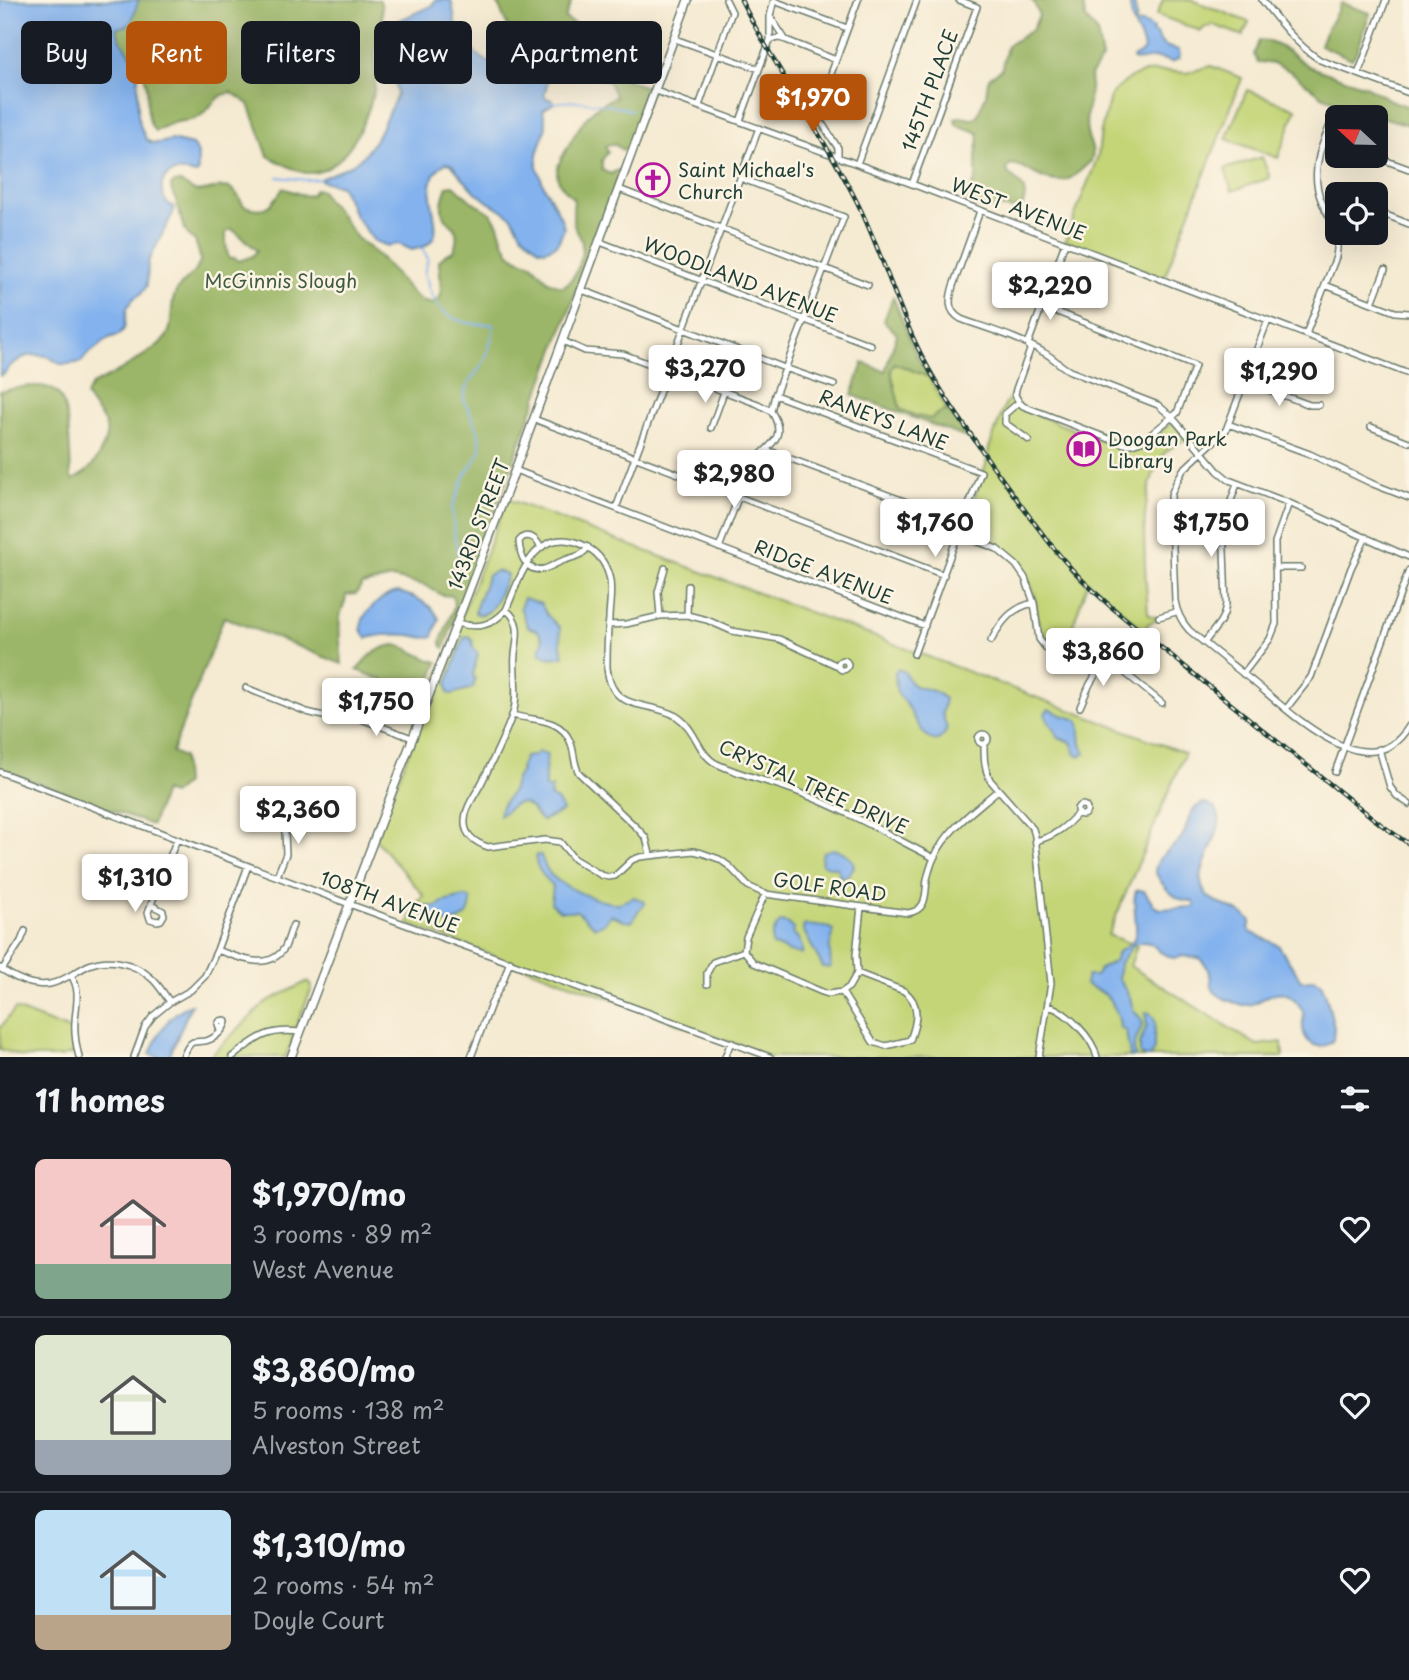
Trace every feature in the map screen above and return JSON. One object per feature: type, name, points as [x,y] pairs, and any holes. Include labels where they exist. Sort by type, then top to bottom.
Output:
[{"type":"main road","name":"143RD STREET","points":[[291,1057],[515,470],[688,0]]},
{"type":"street","points":[[699,106],[732,12],[726,0]]},
{"type":"street","points":[[740,121],[770,40],[770,16],[774,0],[847,28]]},
{"type":"street","points":[[838,157],[838,148],[817,112],[858,0]]},
{"type":"street","points":[[858,164],[917,0]]},
{"type":"street","name":"145TH PLACE","points":[[912,184],[977,7],[959,0]]},
{"type":"street","points":[[1262,0],[1300,45],[1320,60],[1409,93]]},
{"type":"street","points":[[1358,74],[1386,0]]},
{"type":"street","points":[[770,16],[786,40]]},
{"type":"street","points":[[675,38],[759,69]]},
{"type":"street","points":[[770,40],[786,40],[836,60]]},
{"type":"street","name":"WEST AVENUE","points":[[656,91],[912,184],[1409,373]]},
{"type":"street","points":[[616,508],[759,128]]},
{"type":"street","points":[[1325,137],[1316,176],[1320,200],[1325,210]]},
{"type":"street","points":[[1388,161],[1409,169]]},
{"type":"street","points":[[740,178],[844,217],[771,411]]},
{"type":"street","points":[[619,189],[868,285]]},
{"type":"street","points":[[980,211],[950,297],[953,314],[1028,344],[1062,367],[1158,405],[1172,417],[1223,476],[1237,484],[1289,503],[1409,557]]},
{"type":"street","points":[[1388,216],[1409,224]]},
{"type":"street","name":"WOODLAND AVENUE","points":[[600,242],[871,345]]},
{"type":"street","points":[[1042,306],[1195,366],[1177,412],[1144,440],[1124,444],[1019,402],[1016,389],[1030,350],[1028,344],[1065,243]]},
{"type":"street","points":[[1306,334],[1336,257],[1338,245]]},
{"type":"street","points":[[1373,303],[1385,270]]},
{"type":"street","points":[[1325,285],[1395,312],[1409,313]]},
{"type":"street","points":[[582,290],[834,385]]},
{"type":"street","points":[[1268,320],[1224,433],[1183,470],[1171,495],[1177,612],[1182,623],[1204,643],[1317,734],[1362,751],[1379,750],[1398,740],[1409,726]]},
{"type":"street","points":[[563,341],[585,351],[623,354],[771,411],[776,422],[775,439],[750,467],[719,548]]},
{"type":"street","points":[[1244,381],[1310,405],[1319,405]]},
{"type":"street","points":[[711,428],[724,392]]},
{"type":"street","name":"RANEYS LANE","points":[[775,395],[981,472],[962,523]]},
{"type":"street","points":[[1019,402],[1005,414],[1004,423],[1030,440]]},
{"type":"street","points":[[534,419],[944,575]]},
{"type":"street","points":[[1228,424],[1310,454],[1409,498]]},
{"type":"street","points":[[1371,427],[1409,442]]},
{"type":"street","points":[[767,450],[962,523],[914,654]]},
{"type":"street","name":"RIDGE AVENUE","points":[[515,470],[925,626]]},
{"type":"street","points":[[1204,643],[1224,614],[1226,604],[1223,523],[1237,484]]},
{"type":"street","points":[[1243,674],[1275,630],[1275,542],[1289,503]]},
{"type":"street","points":[[959,534],[997,549],[1016,565],[1025,578],[1034,603],[1039,639],[1045,648],[1056,652],[1076,646],[1097,650],[1162,703]]},
{"type":"street","points":[[457,623],[470,627],[493,622],[506,610],[526,565],[541,548],[563,540],[588,547],[582,555],[542,569],[526,565],[521,558],[520,539],[526,536],[534,538],[541,548]]},
{"type":"street","points":[[1286,709],[1311,677],[1351,568],[1366,537]]},
{"type":"street","name":"CRYSTAL TREE DRIVE","points":[[588,547],[600,557],[610,578],[608,676],[613,689],[622,698],[636,705],[669,712],[679,718],[692,732],[703,751],[716,763],[799,792],[934,858]]},
{"type":"street","points":[[660,616],[658,592],[665,568]]},
{"type":"street","points":[[1275,568],[1301,568]]},
{"type":"street","points":[[1335,772],[1409,570]]},
{"type":"street","points":[[687,615],[688,586]]},
{"type":"street","points":[[991,641],[1009,614],[1034,603]]},
{"type":"street","name":"GOLF ROAD","points":[[506,610],[512,614],[518,625],[514,661],[515,699],[512,715],[467,812],[466,827],[473,839],[488,847],[545,840],[560,842],[574,859],[608,877],[621,872],[632,860],[650,854],[694,851],[712,856],[729,866],[748,886],[765,894],[908,913],[919,910],[925,897],[934,858]]},
{"type":"street","points":[[1158,617],[1177,612]]},
{"type":"street","points":[[608,625],[673,614],[687,615],[732,631],[779,639],[838,666]]},
{"type":"street","points":[[1080,707],[1106,658]]},
{"type":"street","points":[[246,688],[313,714],[358,717],[412,738]]},
{"type":"street","points":[[512,715],[548,721],[562,729],[570,741],[579,773],[646,838],[650,854]]},
{"type":"street","points":[[984,744],[986,772],[998,790],[1033,829],[1036,841],[1051,983],[1039,1057]]},
{"type":"street","points":[[1379,750],[1390,787],[1396,796],[1409,804]]},
{"type":"street","name":"108TH AVENUE","points":[[0,772],[349,904],[770,1057]]},
{"type":"street","points":[[934,858],[950,832],[998,790]]},
{"type":"street","points":[[277,876],[286,854],[285,832],[288,822],[294,812],[304,804]]},
{"type":"street","points":[[1036,841],[1058,833],[1078,813]]},
{"type":"street","points":[[151,905],[177,839]]},
{"type":"street","points":[[134,1057],[149,1021],[170,1002],[199,984],[205,976],[248,866]]},
{"type":"street","points":[[744,951],[746,937],[765,894]]},
{"type":"street","points":[[744,951],[754,962],[822,992],[842,992],[849,987],[857,973],[861,907]]},
{"type":"street","points":[[217,950],[252,961],[262,961],[279,954],[293,925]]},
{"type":"street","points":[[25,931],[1,969],[22,980],[42,985],[59,982],[91,964],[111,960],[149,976],[170,1002]]},
{"type":"street","points":[[707,985],[707,974],[713,962],[744,951]]},
{"type":"street","points":[[471,1057],[510,961]]},
{"type":"street","points":[[842,992],[873,1042],[887,1046],[910,1040],[917,1011],[910,996],[904,991],[857,973]]},
{"type":"street","points":[[71,975],[78,989],[75,1034],[79,1057]]},
{"type":"street","points":[[1048,1006],[1068,1016],[1091,1043],[1097,1057]]},
{"type":"street","points":[[183,1057],[193,1042],[211,1039],[220,1031]]},
{"type":"street","points":[[232,1057],[267,1033],[300,1032]]},
{"type":"street","points":[[725,1057],[731,1042]]},
{"type":"green space","points":[[139,0],[380,0],[382,7],[381,21],[374,21],[375,84],[366,116],[343,156],[320,171],[307,173],[268,156],[249,104],[231,92],[216,100],[196,119],[176,122],[155,131],[151,126],[146,84],[227,84],[227,21],[126,21],[126,48],[115,27],[121,27]]},
{"type":"green space","points":[[496,0],[572,0],[565,18],[570,21],[506,21]]},
{"type":"green space","points":[[1031,0],[1083,0],[1085,17],[1097,32],[1102,59],[1090,75],[1086,118],[1092,157],[1073,177],[1061,181],[1047,179],[1011,164],[1007,168],[1008,173],[1024,191],[1022,207],[998,207],[988,210],[966,201],[976,179],[979,138],[978,133],[956,124],[955,119],[977,117],[990,77],[1002,69],[1007,46],[1033,29],[1039,15]]},
{"type":"green space","points":[[1163,0],[1192,0],[1249,22],[1243,36],[1211,24],[1201,31],[1157,15]]},
{"type":"green space","points":[[1341,3],[1370,13],[1352,59],[1320,45]]},
{"type":"green space","points":[[1259,40],[1283,48],[1310,67],[1365,86],[1409,107],[1409,125],[1388,119],[1388,105],[1344,105],[1322,96],[1290,71],[1275,64],[1258,62],[1254,55]]},
{"type":"green space","points":[[1211,66],[1242,78],[1164,278],[1065,241],[1098,156],[1101,131],[1113,92],[1130,78],[1145,72],[1186,73]]},
{"type":"green space","points":[[610,84],[638,84],[651,89],[629,150],[623,150],[613,144],[605,146],[608,152],[602,160],[602,170],[610,174],[621,171],[444,648],[441,641],[454,607],[453,596],[442,595],[424,585],[392,578],[362,585],[356,594],[346,595],[339,623],[342,664],[224,617],[172,752],[183,757],[185,784],[172,795],[164,791],[152,825],[0,769],[0,391],[43,386],[55,391],[64,406],[67,418],[71,477],[73,480],[92,466],[102,448],[106,429],[86,395],[92,385],[133,362],[164,340],[170,329],[176,292],[200,262],[195,241],[182,224],[171,185],[178,182],[192,190],[200,191],[230,188],[244,206],[258,209],[268,207],[283,188],[305,196],[311,195],[315,189],[321,190],[357,238],[379,256],[413,294],[431,304],[440,298],[439,261],[454,251],[456,241],[455,230],[444,216],[442,206],[447,186],[454,185],[470,200],[491,213],[510,253],[532,264],[548,281],[562,287],[575,275],[580,262],[582,243],[574,225],[574,200],[559,181],[558,167],[585,119],[599,106],[616,97]],"holes":[[[231,229],[257,250],[253,256],[239,261],[229,258],[226,232]]]},
{"type":"green space","points":[[1247,90],[1296,109],[1278,158],[1226,139]]},
{"type":"green space","points":[[1262,157],[1270,178],[1232,191],[1225,169]]},
{"type":"green space","points":[[893,297],[917,356],[929,377],[894,363],[891,371],[900,409],[931,419],[947,410],[970,439],[852,395],[863,363],[885,371],[897,334],[884,321]]},
{"type":"green space","points":[[894,363],[929,377],[947,410],[931,419],[900,409],[891,371]]},
{"type":"green space","points":[[1013,392],[1015,401],[1024,409],[1116,444],[1139,446],[1152,439],[1170,423],[1174,424],[1186,439],[1164,454],[1149,489],[1144,532],[1148,615],[1156,617],[1157,620],[1149,623],[1144,630],[1088,581],[1068,645],[1049,648],[1041,638],[1034,592],[1017,562],[1002,549],[962,532],[986,465],[989,448],[1005,405]]},
{"type":"green space","points":[[507,499],[1185,753],[1108,935],[1137,946],[1130,966],[1257,1045],[1282,1042],[1283,1057],[770,1057],[408,924],[416,904],[424,896],[375,839]]},
{"type":"green space","points":[[395,645],[438,662],[425,697],[357,670],[373,653]]},
{"type":"green space","points":[[308,981],[312,988],[285,1057],[209,1057],[266,1002]]},
{"type":"green space","points":[[15,1009],[72,1031],[75,1053],[60,1057],[23,1057],[0,1049],[0,1028]]},
{"type":"water","name":"McGinnis Slough","points":[[0,0],[139,0],[131,21],[126,21],[126,26],[116,28],[126,48],[126,84],[138,84],[138,115],[146,139],[152,143],[171,140],[192,145],[198,153],[197,174],[174,172],[168,175],[162,184],[162,195],[174,207],[173,213],[148,262],[147,285],[127,308],[124,329],[119,335],[109,338],[81,362],[60,364],[47,356],[33,355],[11,365],[0,376]]},
{"type":"water","points":[[436,0],[451,0],[455,21],[398,21],[431,6]]},
{"type":"water","points":[[1129,0],[1134,2],[1136,23],[1150,26],[1163,44],[1178,50],[1179,58],[1172,62],[1160,58],[1134,60],[1144,49],[1133,22]]},
{"type":"water","points":[[472,50],[486,60],[486,84],[546,84],[544,94],[554,103],[543,110],[546,127],[537,154],[537,166],[543,184],[562,220],[564,229],[557,245],[545,250],[539,249],[522,234],[512,217],[488,202],[471,188],[451,164],[446,163],[436,172],[431,182],[435,227],[434,236],[426,245],[412,250],[399,244],[388,246],[374,241],[356,217],[341,186],[320,179],[353,164],[363,156],[376,139],[397,95],[396,85],[472,84]]},
{"type":"water","points":[[496,571],[507,574],[497,599],[485,614],[475,613],[488,575]]},
{"type":"water","points":[[398,592],[422,601],[436,614],[439,619],[433,636],[424,638],[393,634],[367,638],[364,635],[361,629],[365,615],[386,596]]},
{"type":"water","points":[[524,598],[541,604],[547,615],[560,628],[564,656],[551,658],[542,655],[540,651],[543,640],[538,631],[528,627],[520,607]]},
{"type":"water","points":[[468,636],[478,654],[473,688],[448,693],[447,683],[463,640]]},
{"type":"water","points":[[898,669],[905,672],[915,686],[936,692],[945,699],[942,713],[947,729],[941,738],[929,738],[923,732],[898,694],[895,672]]},
{"type":"water","points":[[1049,709],[1079,722],[1085,754],[1076,755],[1071,742],[1059,738],[1046,716],[1045,713]]},
{"type":"water","points":[[538,752],[547,755],[545,787],[552,788],[550,796],[558,801],[563,811],[542,821],[530,807],[518,803],[499,816],[525,757]]},
{"type":"water","points":[[1204,803],[1214,808],[1219,815],[1219,825],[1202,871],[1203,889],[1214,901],[1245,915],[1251,921],[1250,932],[1278,945],[1301,980],[1314,979],[1321,983],[1334,1027],[1333,1040],[1328,1044],[1318,1046],[1309,1042],[1304,1033],[1303,1011],[1287,994],[1275,993],[1248,1005],[1227,1000],[1214,991],[1209,970],[1199,958],[1173,958],[1146,942],[1135,943],[1120,963],[1118,978],[1143,1024],[1135,1044],[1135,1057],[1130,1057],[1126,1031],[1120,1028],[1112,1003],[1105,995],[1085,984],[1087,976],[1095,976],[1100,969],[1114,961],[1118,952],[1135,937],[1136,891],[1144,891],[1155,907],[1160,909],[1194,907],[1192,901],[1180,899],[1170,892],[1155,871],[1163,855],[1183,835],[1191,813]]},
{"type":"water","points":[[833,849],[852,860],[854,867],[847,876],[840,876],[837,868],[822,864],[823,852]]},
{"type":"water","points":[[536,855],[541,855],[551,875],[557,880],[583,894],[611,903],[620,903],[634,897],[645,904],[632,922],[611,915],[603,924],[595,927],[577,911],[560,911],[551,903],[553,886],[538,868]]},
{"type":"water","points":[[464,897],[471,901],[468,914],[450,924],[416,911],[420,905],[436,907],[443,902]]},
{"type":"water","points":[[781,922],[789,924],[794,930],[792,933],[800,942],[802,954],[773,946],[773,932]]},
{"type":"water","points":[[805,925],[833,930],[830,968],[823,967],[803,930]]},
{"type":"water","points":[[191,1005],[169,1057],[150,1054],[170,1018]]},
{"type":"water","points":[[1148,1012],[1155,1021],[1154,1047],[1149,1057],[1145,1057],[1140,1054],[1140,1043],[1147,1025],[1145,1013]]},
{"type":"waterway","points":[[554,103],[584,102],[632,110]]},
{"type":"waterway","points":[[278,177],[320,179]]},
{"type":"waterway","points":[[422,248],[428,259],[424,274],[432,297],[440,309],[463,322],[491,324],[494,327],[490,347],[482,365],[467,385],[464,394],[464,400],[478,430],[481,450],[466,474],[452,508],[460,566],[456,574]]},
{"type":"railway","points":[[741,0],[857,202],[908,327],[933,376],[951,406],[1044,536],[1088,586],[1117,612],[1350,800],[1409,844]]},
{"type":"place","name":"Saint Michael's Church","points":[[653,180]]},
{"type":"place","name":"Doogan Park Library","points":[[1084,449]]}]
